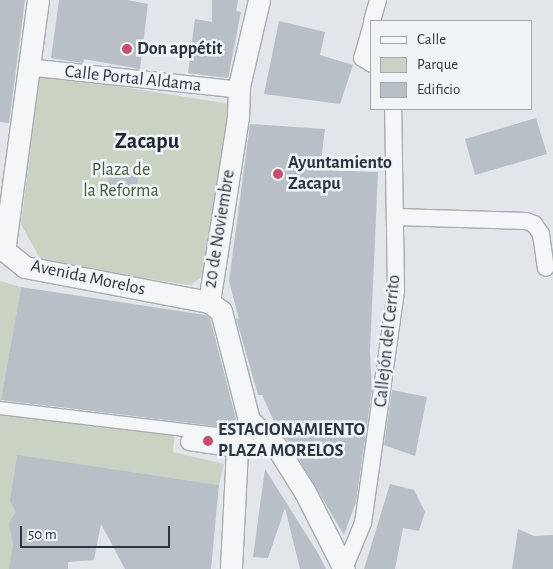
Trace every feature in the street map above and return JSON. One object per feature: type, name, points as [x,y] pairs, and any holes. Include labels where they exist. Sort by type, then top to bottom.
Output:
[{"type":"street","name":"Avenida Morelos","points":[[38,0],[4,225],[2,254],[25,267],[208,302]]},
{"type":"street","name":"20 de Noviembre","points":[[243,435],[221,311],[208,302],[238,117],[239,86],[259,0]]},
{"type":"street","points":[[373,20],[378,0]]},
{"type":"street","points":[[370,29],[362,58],[370,63]]},
{"type":"street","name":"Calle Portal Aldama","points":[[27,67],[233,89],[239,86]]},
{"type":"street","name":"Callejón del Cerrito","points":[[344,569],[363,523],[385,386],[396,290],[393,110]]},
{"type":"street","points":[[396,217],[526,221],[534,224],[541,234],[546,268]]},
{"type":"street","points":[[0,408],[243,435],[276,446],[305,492],[344,569]]},
{"type":"street","points":[[189,442],[243,435],[276,446]]},
{"type":"street","points":[[231,569],[243,435]]},
{"type":"green space","name":"Plaza de la Reforma","points":[[40,74],[230,104],[208,272],[191,285],[43,264],[21,224]]},
{"type":"green space","points":[[0,281],[21,287],[0,406]]},
{"type":"green space","points":[[0,406],[175,429],[173,452],[224,464],[219,485],[74,464],[62,569],[0,569]]},
{"type":"building","points":[[0,0],[25,0],[9,123],[0,122]]},
{"type":"building","points":[[59,0],[127,0],[148,4],[140,69],[84,59],[83,63],[51,58]]},
{"type":"building","points":[[212,0],[238,0],[236,11],[241,12],[228,78],[188,73],[195,19],[212,22]]},
{"type":"building","points":[[279,21],[325,32],[320,55],[353,65],[340,104],[264,94]]},
{"type":"building","points":[[536,118],[547,154],[475,175],[465,139]]},
{"type":"building","points":[[250,124],[325,129],[320,170],[378,172],[370,352],[372,390],[356,502],[344,535],[287,439],[278,430],[262,395],[258,395],[236,318],[239,319],[229,281]]},
{"type":"building","points":[[123,164],[133,169],[138,179],[133,189],[123,194],[113,189],[108,179],[113,169]]},
{"type":"building","points":[[21,287],[205,315],[210,318],[236,419],[232,428],[1,400]]},
{"type":"building","points":[[392,390],[427,397],[415,456],[384,445]]},
{"type":"building","points":[[17,455],[219,485],[211,569],[125,569],[101,524],[94,560],[68,562],[68,569],[9,569],[13,544],[9,523],[16,512],[10,501]]},
{"type":"building","points":[[265,469],[318,553],[326,569],[300,569],[285,508],[268,558],[253,557]]},
{"type":"building","points":[[390,484],[414,490],[425,512],[419,531],[403,528],[395,569],[364,569]]},
{"type":"building","points":[[518,529],[534,536],[553,535],[553,569],[512,569]]},
{"type":"place","name":"Don appétit","points":[[127,49]]},
{"type":"place","name":"Ayuntamiento Zacapu","points":[[278,174]]},
{"type":"place","name":"ESTACIONAMIENTO PLAZA MORELOS","points":[[208,441]]},
{"type":"district","name":"Zacapu","points":[[147,142]]}]
